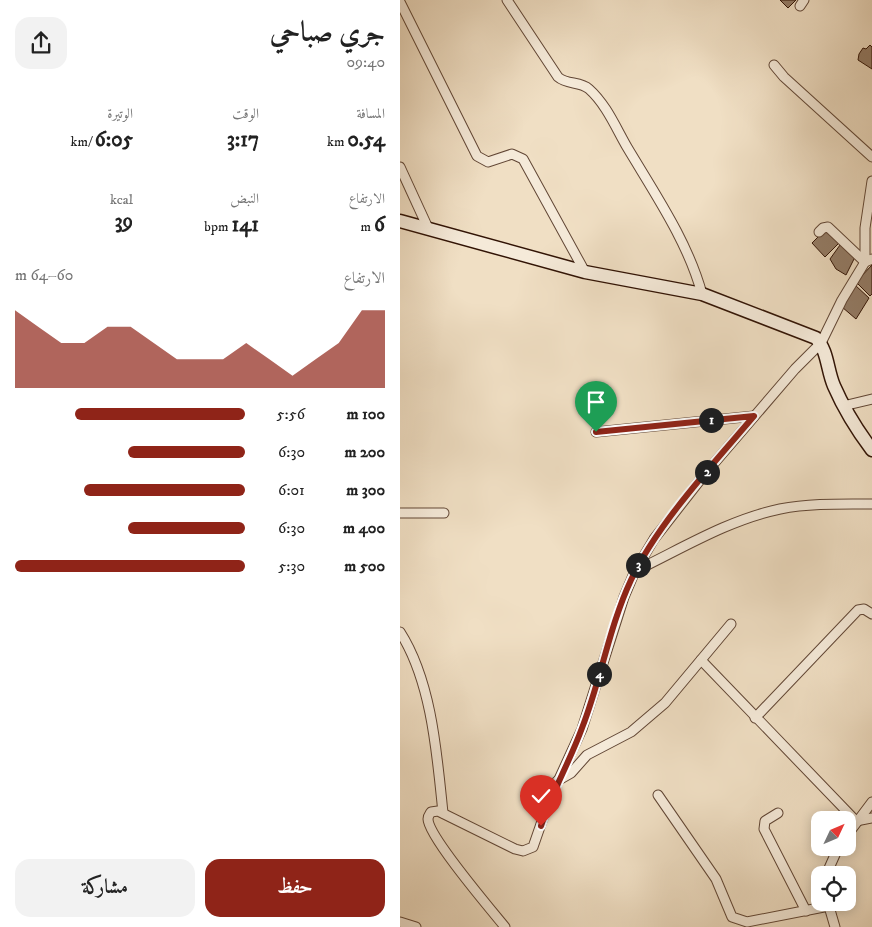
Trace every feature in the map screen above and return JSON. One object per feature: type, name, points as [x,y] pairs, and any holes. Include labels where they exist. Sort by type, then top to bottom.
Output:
[{"type":"street","points":[[506,0],[558,77],[566,82],[578,84],[589,89],[608,114],[691,261],[702,294]]},
{"type":"street","points":[[400,2],[477,156],[488,162],[512,154],[523,159],[585,272]]},
{"type":"street","points":[[774,65],[872,157]]},
{"type":"street","points":[[400,167],[428,228]]},
{"type":"street","points":[[505,927],[468,883],[429,825],[428,816],[431,812],[438,810],[515,849],[529,849],[536,840],[557,780],[582,729],[624,597],[635,571],[654,539],[754,416],[795,369],[821,344],[842,300],[869,261],[865,228],[872,187]]},
{"type":"street","points":[[400,221],[585,272],[702,294],[816,338],[821,344],[833,384],[843,406],[872,450]]},
{"type":"street","points":[[820,232],[824,227],[828,228],[869,261]]},
{"type":"street","points":[[843,406],[872,399]]},
{"type":"street","points":[[596,432],[754,416]]},
{"type":"street","points":[[635,571],[702,536],[778,510],[817,505],[872,504]]},
{"type":"street","points":[[400,514],[444,513]]},
{"type":"street","points":[[754,718],[858,610],[864,608],[872,614]]},
{"type":"street","points":[[557,780],[571,773],[587,754],[631,732],[665,703],[731,624]]},
{"type":"street","points":[[400,632],[414,657],[430,721],[443,813]]},
{"type":"street","points":[[701,660],[754,718],[846,811]]},
{"type":"street","points":[[658,795],[716,879],[732,917],[747,922],[811,909]]},
{"type":"street","points":[[856,821],[872,802]]},
{"type":"street","points":[[778,813],[765,821],[764,828],[806,911]]},
{"type":"street","points":[[856,821],[872,818]]},
{"type":"street","points":[[831,911],[835,927]]},
{"type":"street","points":[[400,922],[416,927]]},
{"type":"building","points":[[780,0],[796,0],[788,8]]},
{"type":"building","points":[[870,45],[872,47],[872,69],[858,60],[863,48],[866,49]]},
{"type":"building","points":[[826,229],[839,243],[825,257],[812,243]]},
{"type":"building","points":[[840,245],[856,255],[846,275],[836,269],[830,259]]},
{"type":"building","points":[[872,265],[872,294],[870,296],[856,282]]},
{"type":"building","points":[[855,285],[869,298],[856,319],[842,307]]},
{"type":"route","points":[[541,826],[557,780],[582,729],[609,640],[635,571],[654,539],[704,475],[754,416],[596,432]]}]
